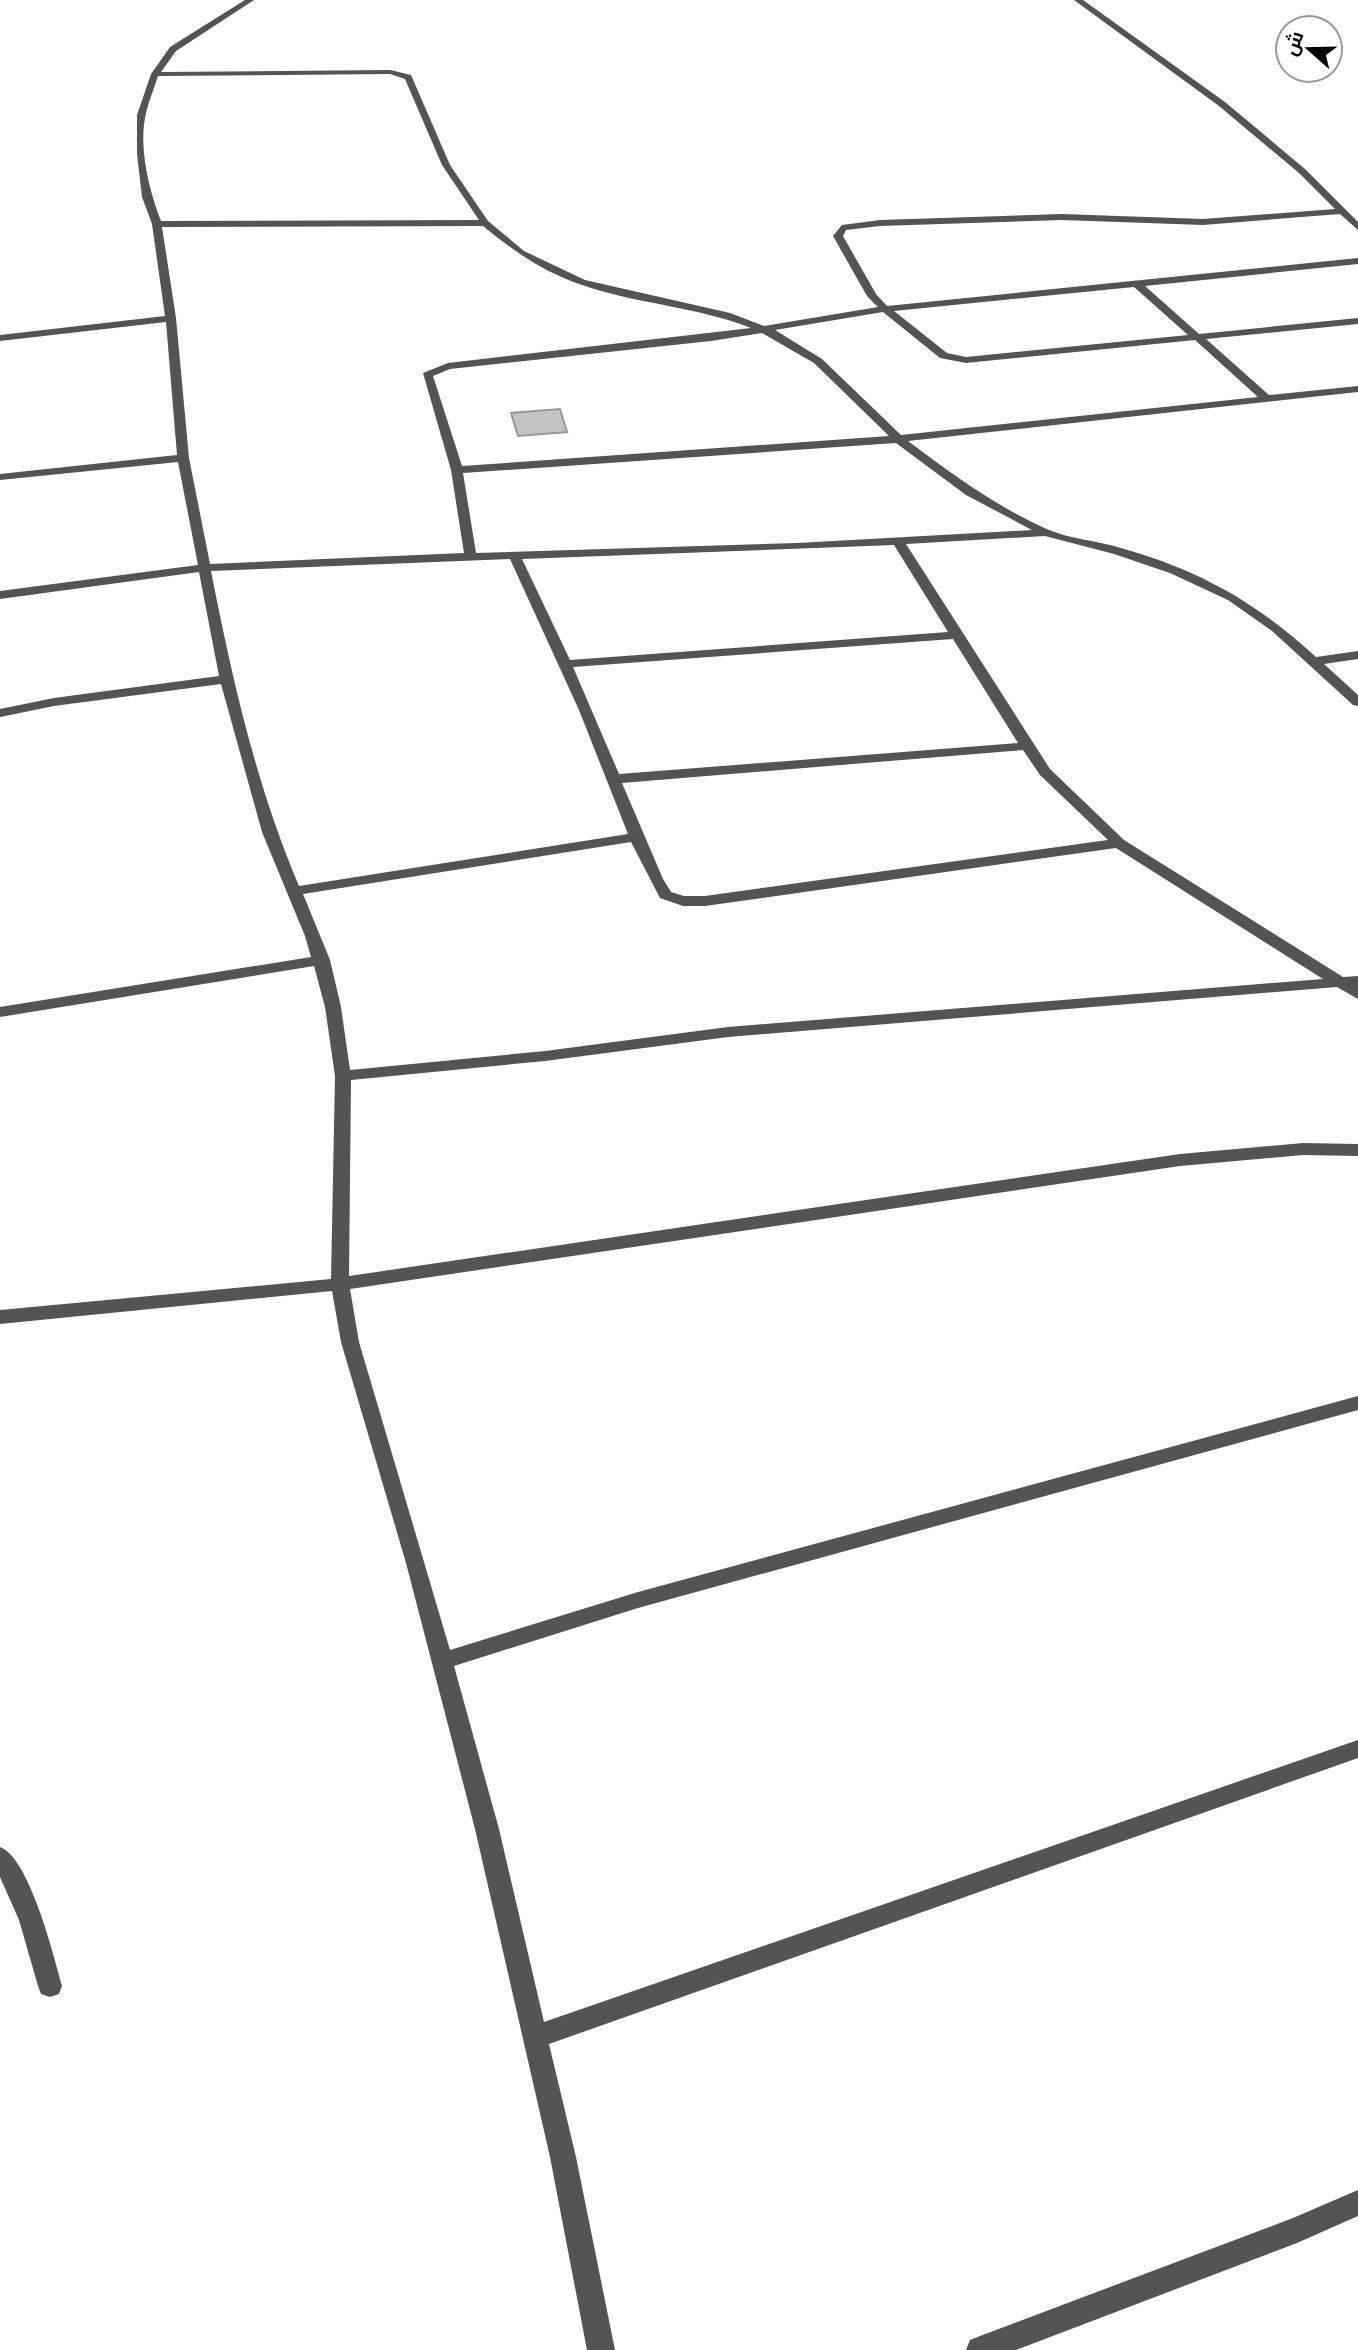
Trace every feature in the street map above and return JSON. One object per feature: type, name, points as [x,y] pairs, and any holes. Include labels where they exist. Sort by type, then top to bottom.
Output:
[{"type":"street","points":[[250,0],[173,49],[155,74],[141,115],[141,155],[147,197],[157,224],[171,318],[183,458],[226,679],[269,832],[296,891],[322,960],[343,1076],[340,1284],[350,1342],[443,1661],[535,2037],[601,2350]]},
{"type":"street","points":[[1078,0],[1222,104],[1302,171],[1358,227]]},
{"type":"street","points":[[155,74],[390,72],[408,77],[446,165],[485,223],[522,253],[559,274],[613,290],[718,313],[765,328],[818,361],[898,439],[970,493],[1046,533],[1129,554],[1174,570],[1232,597],[1277,628],[1358,702]]},
{"type":"street","points":[[1343,212],[1203,222],[1069,216],[880,223],[842,228],[838,236],[872,296],[944,356],[955,360],[1358,321]]},
{"type":"street","points":[[157,224],[485,223]]},
{"type":"street","points":[[471,557],[457,470],[427,381],[427,375],[433,370],[448,366],[711,338],[885,309],[1358,261]]},
{"type":"street","points":[[1136,282],[1266,398]]},
{"type":"street","points":[[0,338],[171,318]]},
{"type":"street","points":[[457,470],[898,439],[1358,389]]},
{"type":"street","points":[[0,477],[183,458]]},
{"type":"street","points":[[0,595],[205,568],[898,542],[1046,533]]},
{"type":"street","points":[[898,542],[1045,772],[1119,843],[1358,994]]},
{"type":"street","points":[[515,557],[567,664],[614,779],[634,837],[665,895],[683,901],[1119,843]]},
{"type":"street","points":[[567,664],[958,635]]},
{"type":"street","points":[[1313,661],[1358,655]]},
{"type":"street","points":[[0,713],[54,702],[226,679]]},
{"type":"street","points":[[614,779],[1027,746]]},
{"type":"street","points":[[296,891],[634,837]]},
{"type":"street","points":[[0,1012],[322,960]]},
{"type":"street","points":[[343,1076],[545,1056],[728,1032],[1358,981]]},
{"type":"street","points":[[0,1317],[340,1284],[1180,1160],[1303,1149],[1358,1150]]},
{"type":"street","points":[[443,1661],[638,1600],[1358,1403]]},
{"type":"street","points":[[535,2037],[1358,1749]]},
{"type":"street","points":[[0,1857],[8,1868],[33,1928],[50,1986]]},
{"type":"street","points":[[981,2350],[1297,2230],[1358,2203]]},
{"type":"building","points":[[560,409],[567,432],[518,436],[511,413]]}]
